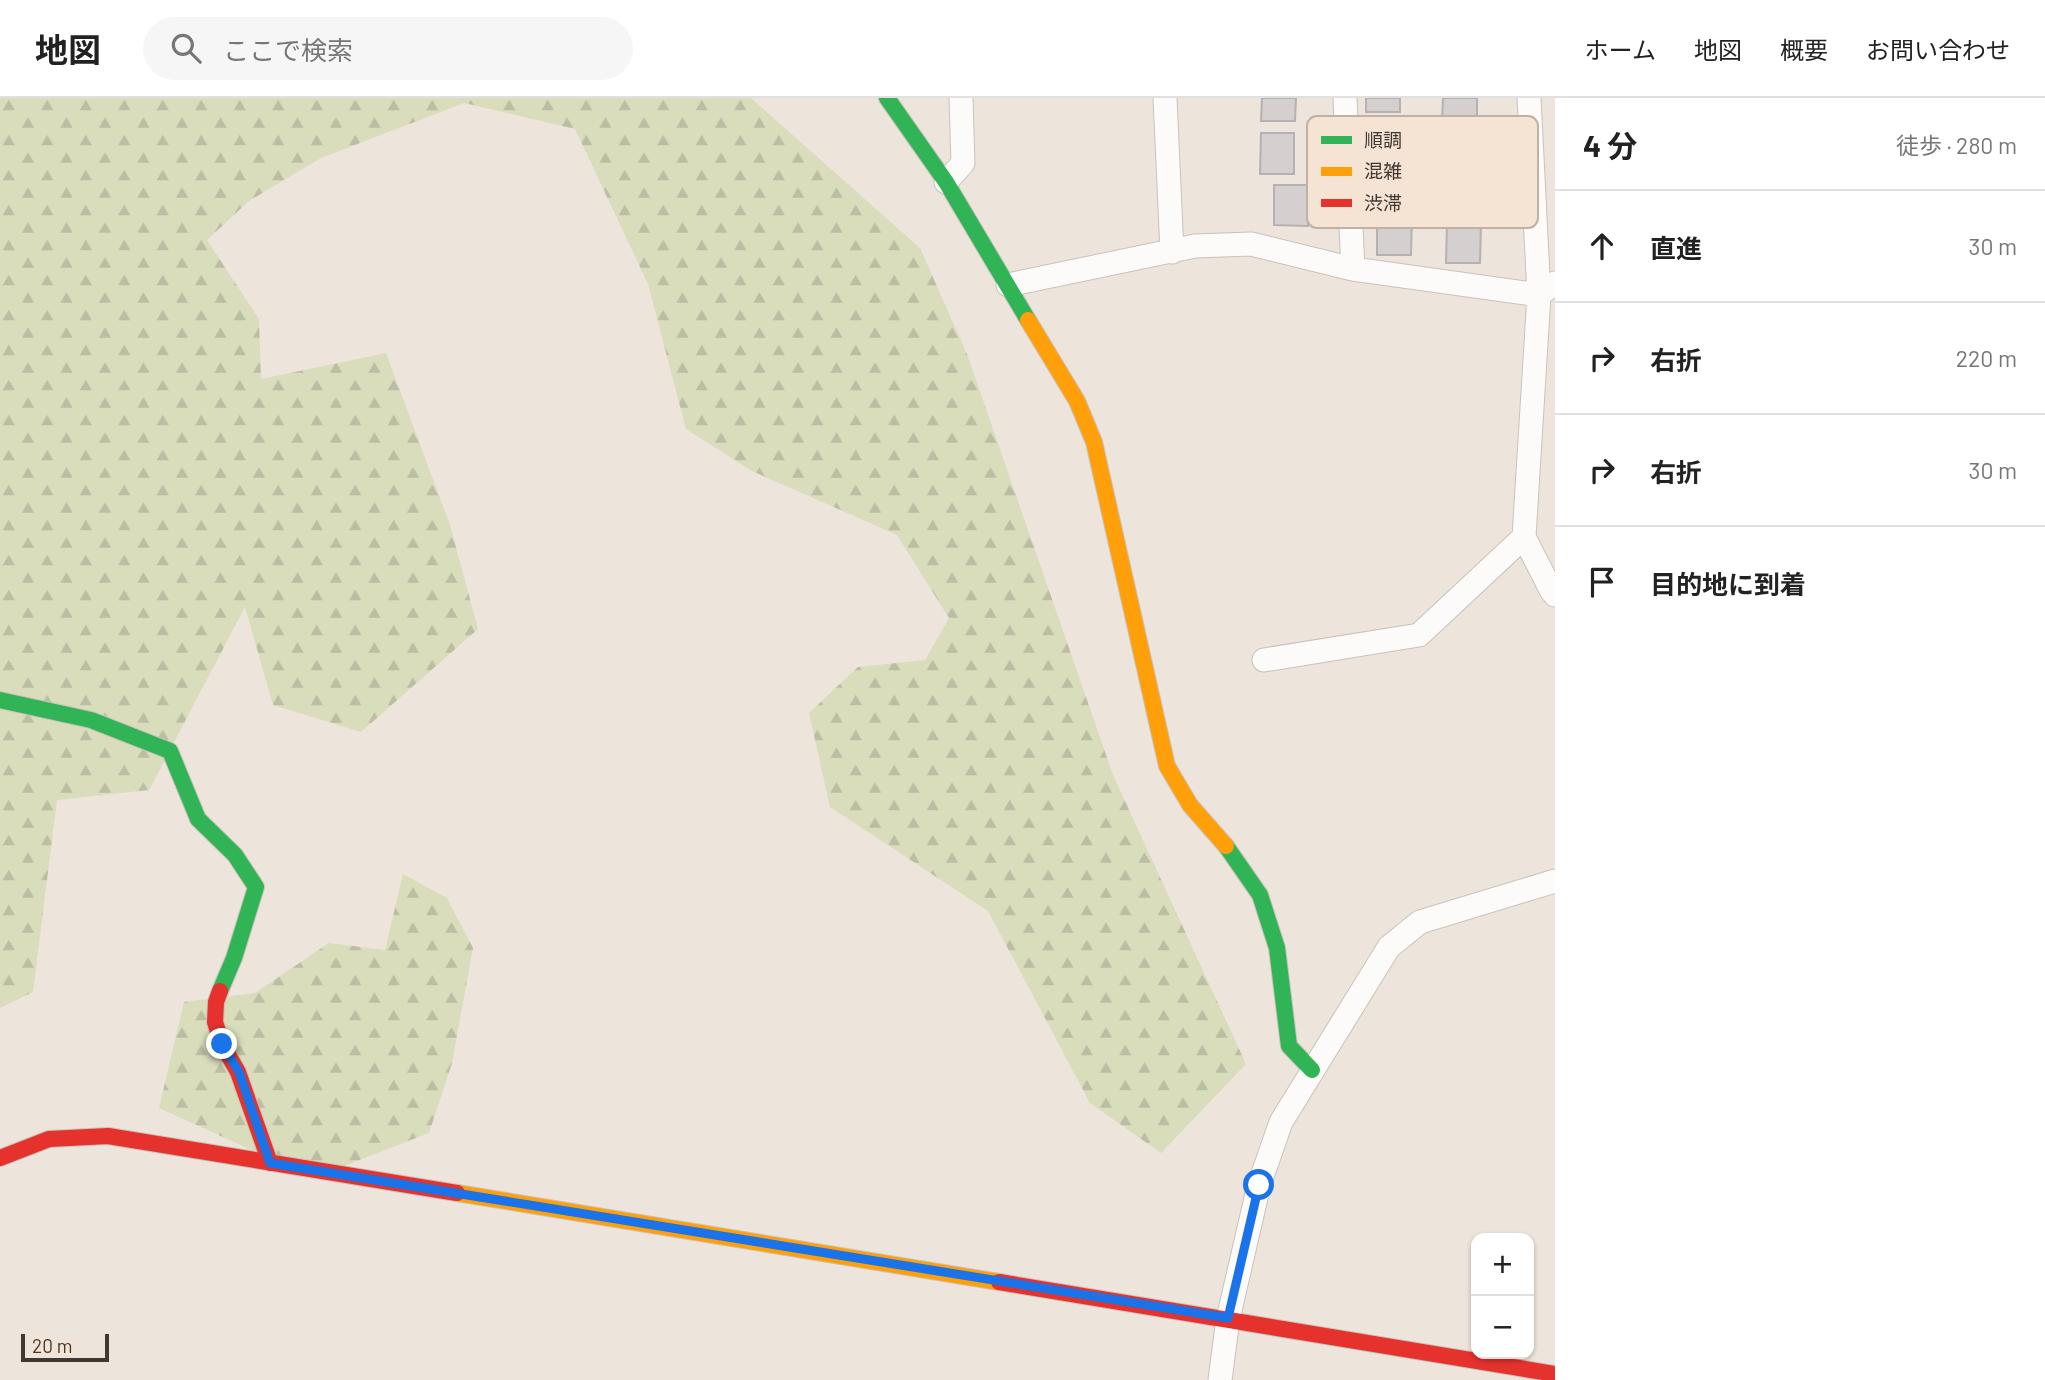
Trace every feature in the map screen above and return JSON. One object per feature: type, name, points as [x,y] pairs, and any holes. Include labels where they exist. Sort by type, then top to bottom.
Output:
[{"type":"street","points":[[887,98],[946,182],[1077,401],[1094,442],[1167,766],[1190,805],[1226,846],[1260,895],[1277,948],[1289,1046],[1312,1070]]},
{"type":"street","points":[[946,182],[963,163],[961,98]]},
{"type":"street","points":[[1165,98],[1172,252]]},
{"type":"street","points":[[1345,98],[1346,116]]},
{"type":"street","points":[[1529,98],[1531,116]]},
{"type":"street","points":[[1538,194],[1547,289],[1524,537],[1554,592]]},
{"type":"street","points":[[1351,228],[1353,269]]},
{"type":"street","points":[[1008,285],[1195,246],[1251,244],[1353,269],[1547,289]]},
{"type":"street","points":[[1264,660],[1419,635],[1524,537]]},
{"type":"street","points":[[0,700],[91,720],[170,751],[198,818],[235,855],[256,887],[234,958],[216,1002],[215,1022],[222,1044],[239,1072],[270,1163]]},
{"type":"street","points":[[1220,1380],[1228,1318],[1259,1185],[1281,1122],[1389,947],[1420,922],[1555,881]]},
{"type":"street","points":[[0,1158],[49,1139],[108,1136],[1228,1318],[1555,1374]]},
{"type":"green space","points":[[0,98],[751,98],[920,248],[967,354],[1113,775],[1246,1064],[1161,1153],[1090,1103],[988,911],[830,807],[809,713],[858,667],[925,660],[949,618],[897,535],[752,471],[686,429],[648,284],[575,129],[464,103],[321,158],[249,201],[207,240],[259,319],[261,379],[386,353],[450,525],[478,629],[361,732],[273,705],[245,607],[149,790],[57,800],[33,992],[0,1008]]},
{"type":"green space","points":[[403,874],[447,898],[473,948],[452,1063],[429,1133],[313,1178],[159,1108],[184,1002],[255,993],[329,943],[385,950]]},
{"type":"building","points":[[1262,98],[1296,98],[1295,121],[1261,121]]},
{"type":"building","points":[[1366,98],[1400,98],[1400,112],[1366,112]]},
{"type":"building","points":[[1443,98],[1477,98],[1477,116],[1442,116]]},
{"type":"building","points":[[1261,133],[1294,133],[1294,174],[1260,174]]},
{"type":"building","points":[[1274,185],[1307,185],[1307,226],[1274,225]]},
{"type":"building","points":[[1377,228],[1412,228],[1411,255],[1377,255]]},
{"type":"building","points":[[1447,228],[1481,228],[1480,263],[1446,263]]},
{"type":"traffic: fast","points":[[887,98],[946,182],[1028,320]]},
{"type":"traffic: fast","points":[[0,700],[91,720],[170,751],[198,819],[235,855],[256,887],[234,958],[220,991]]},
{"type":"traffic: fast","points":[[1226,846],[1260,895],[1277,948],[1289,1046],[1312,1070]]},
{"type":"traffic: slow","points":[[1028,320],[1077,401],[1094,442],[1167,766],[1190,805],[1226,846]]},
{"type":"traffic: slow","points":[[457,1193],[999,1282]]},
{"type":"traffic: jam","points":[[220,991],[216,1002],[215,1022],[222,1044],[238,1072],[270,1163]]},
{"type":"traffic: jam","points":[[0,1158],[49,1139],[108,1136],[457,1193]]},
{"type":"traffic: jam","points":[[999,1282],[1555,1374]]},
{"type":"route","points":[[222,1044],[239,1072],[270,1163],[1228,1318],[1259,1185]]}]
